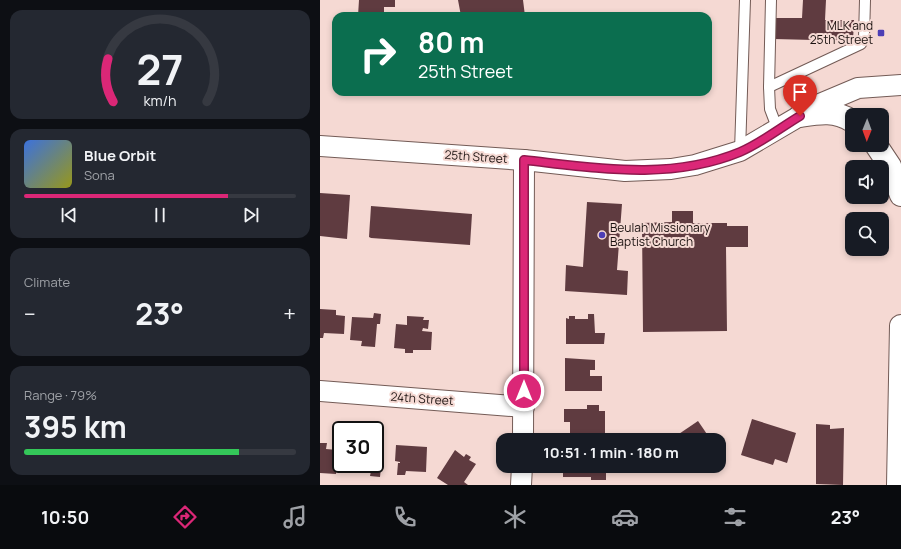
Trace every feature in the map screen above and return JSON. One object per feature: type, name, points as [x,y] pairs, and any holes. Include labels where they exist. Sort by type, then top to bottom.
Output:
[{"type":"main road","points":[[800,116],[828,112],[845,117]]},
{"type":"main road","points":[[881,152],[890,166],[901,195]]},
{"type":"main road","points":[[898,485],[901,326]]},
{"type":"street","name":"25th Street","points":[[320,146],[524,160],[626,171],[648,171],[695,165],[740,152],[820,104],[858,88],[901,85]]},
{"type":"street","points":[[522,433],[524,406],[524,160]]},
{"type":"street","name":"24th Street","points":[[320,392],[524,406]]},
{"type":"street","points":[[521,485],[522,473]]},
{"type":"lane","points":[[740,152],[745,0]]},
{"type":"lane","points":[[771,0],[769,87],[770,109],[778,130]]},
{"type":"lane","points":[[769,87],[861,44],[864,38],[865,0]]},
{"type":"building","points":[[359,0],[395,0],[395,7],[384,7],[384,12],[358,12]]},
{"type":"building","points":[[458,0],[523,0],[524,12],[460,12]]},
{"type":"building","points":[[803,0],[826,0],[825,20],[854,20],[853,41],[774,39],[774,18],[802,18]]},
{"type":"building","points":[[320,193],[350,195],[347,239],[320,236]]},
{"type":"building","name":"Beulah Missionary Baptist Church","points":[[587,202],[622,204],[617,270],[628,271],[627,295],[565,291],[566,265],[583,267]]},
{"type":"building","points":[[371,206],[472,214],[470,245],[371,238],[369,237]]},
{"type":"building","points":[[672,211],[693,211],[693,223],[727,223],[727,226],[748,226],[748,247],[726,247],[727,331],[643,332],[642,223],[672,222]]},
{"type":"building","points":[[320,309],[336,310],[336,315],[345,316],[344,334],[324,333],[323,338],[320,338]]},
{"type":"building","points":[[374,313],[381,314],[380,324],[377,324],[375,347],[361,346],[362,341],[350,340],[352,317],[373,318]]},
{"type":"building","points":[[588,314],[594,314],[595,333],[605,333],[604,344],[566,344],[566,318],[569,319],[569,316],[575,316],[575,319],[588,319]]},
{"type":"building","points":[[407,316],[424,317],[423,320],[429,320],[428,329],[423,328],[422,331],[432,332],[431,350],[413,350],[413,353],[405,353],[405,349],[394,348],[396,324],[407,325]]},
{"type":"building","points":[[565,358],[595,360],[595,370],[590,370],[590,376],[602,376],[602,391],[565,391]]},
{"type":"building","points":[[587,405],[599,405],[599,411],[605,411],[605,433],[570,433],[570,422],[564,422],[564,409],[587,409]]},
{"type":"building","points":[[752,419],[796,433],[787,463],[775,459],[773,465],[741,455]]},
{"type":"building","points":[[698,421],[706,433],[680,433]]},
{"type":"building","points":[[816,424],[830,425],[830,429],[844,428],[843,485],[816,484]]},
{"type":"building","points":[[320,443],[327,443],[326,449],[332,450],[332,473],[336,474],[320,473]]},
{"type":"building","points":[[396,445],[427,447],[426,472],[406,471],[405,475],[397,475],[398,463],[400,462],[395,461]]},
{"type":"building","points":[[455,450],[464,457],[466,454],[471,457],[469,460],[476,464],[464,482],[468,485],[448,485],[437,478]]},
{"type":"building","points":[[371,473],[380,473],[380,477],[370,476]]},
{"type":"building","points":[[563,473],[606,473],[606,480],[591,480],[591,477],[563,477]]},
{"type":"place","name":"MLK and 25th Street","points":[[881,33]]},
{"type":"place","name":"Beulah Missionary Baptist Church","points":[[602,235]]},
{"type":"route","points":[[524,391],[524,160],[626,171],[671,169],[695,165],[740,152],[761,141],[800,116]]}]
